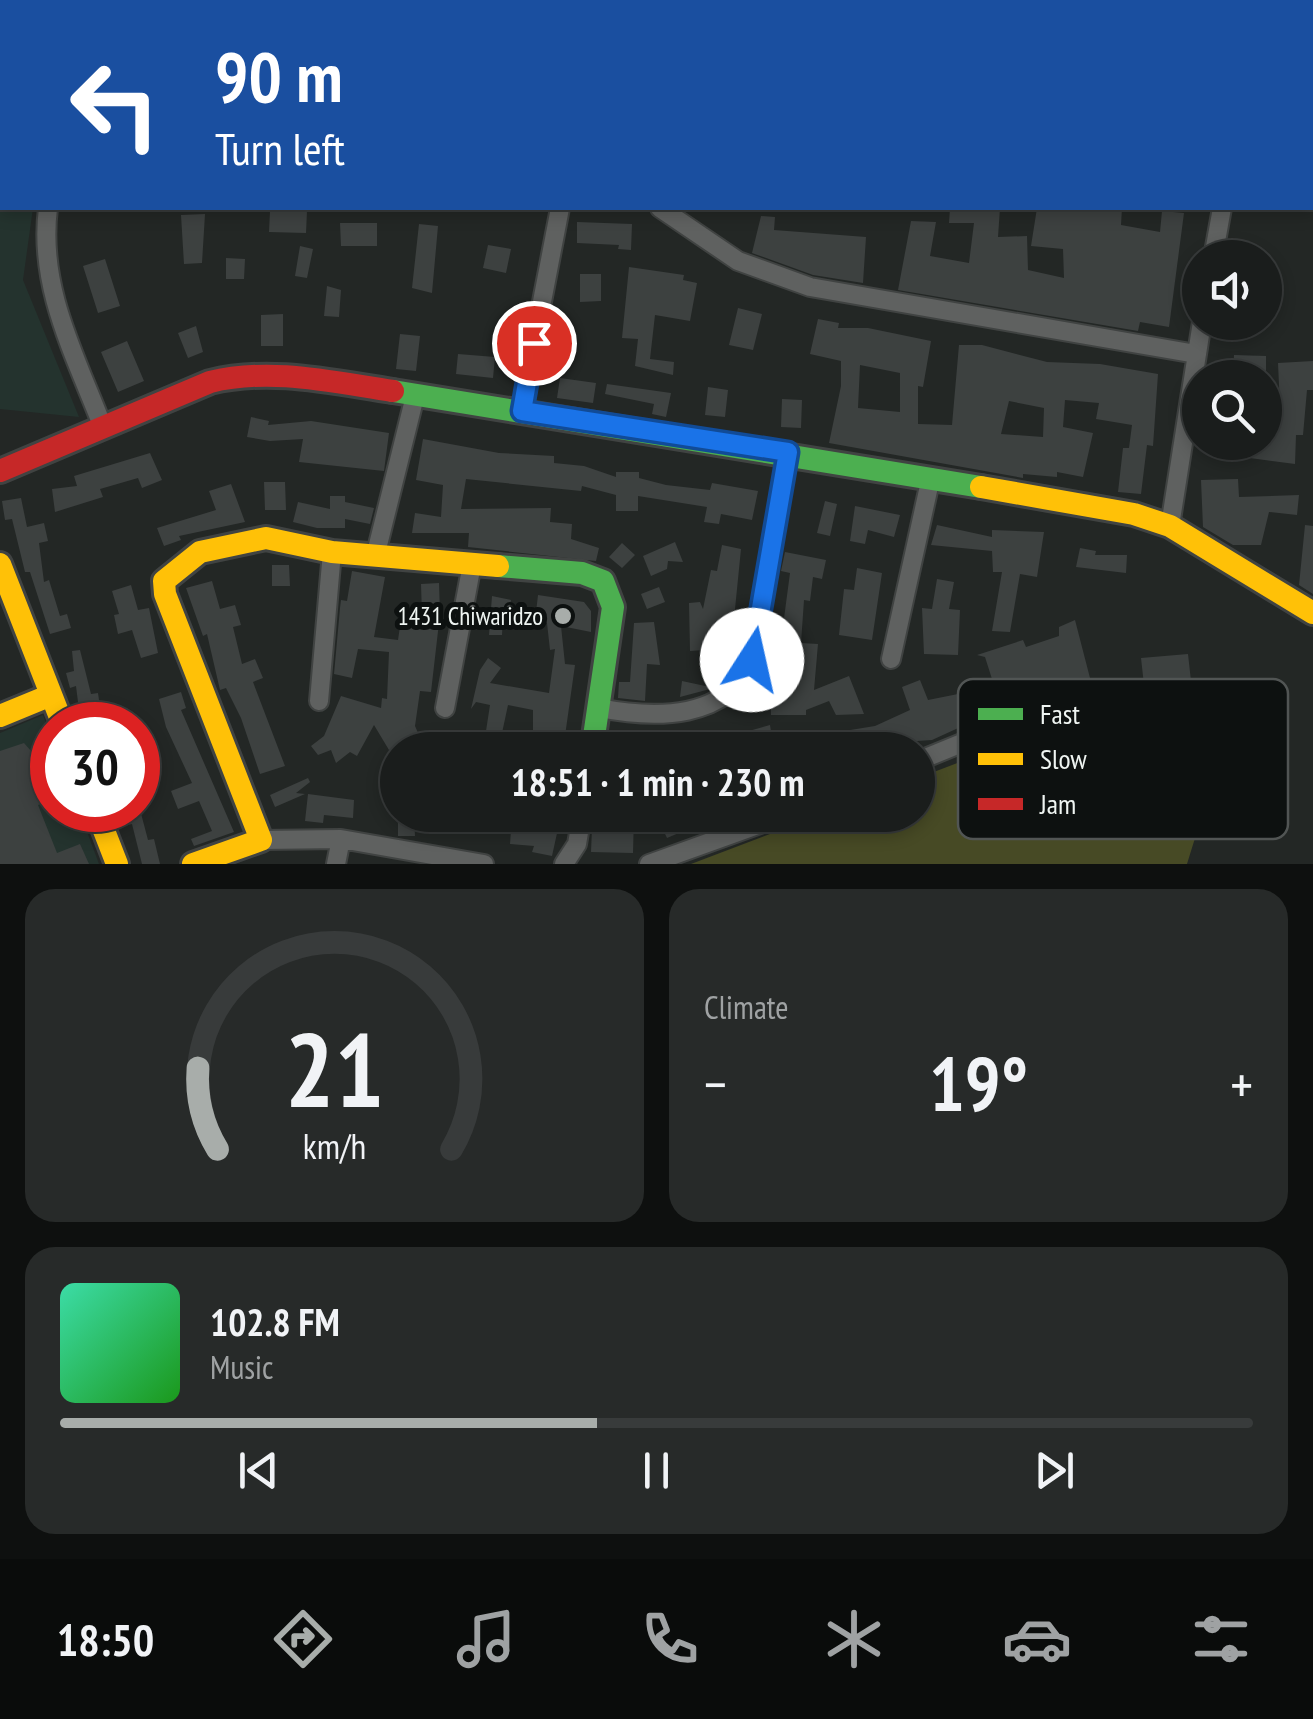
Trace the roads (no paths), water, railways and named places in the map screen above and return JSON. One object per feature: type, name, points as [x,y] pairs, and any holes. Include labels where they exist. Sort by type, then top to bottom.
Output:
[{"type":"street","points":[[48,210],[44,239],[52,297],[102,425]]},
{"type":"street","points":[[522,411],[560,210]]},
{"type":"street","points":[[663,210],[738,261],[810,287],[1196,354]]},
{"type":"street","points":[[1216,240],[1222,210]]},
{"type":"street","points":[[1170,526],[1199,340]]},
{"type":"street","points":[[0,472],[102,425],[238,375],[287,375],[788,452],[1090,504],[1170,526],[1313,613]]},
{"type":"street","points":[[376,553],[416,396]]},
{"type":"street","points":[[599,708],[673,712],[719,701],[743,682],[752,660],[788,452]]},
{"type":"street","points":[[891,658],[931,477]]},
{"type":"street","points":[[262,840],[164,594],[164,581],[200,552],[266,538],[332,552],[582,572],[603,581],[613,607],[595,732]]},
{"type":"street","points":[[319,701],[332,552]]},
{"type":"street","points":[[0,564],[54,702]]},
{"type":"street","points":[[446,708],[472,564]]},
{"type":"street","points":[[0,716],[51,695]]},
{"type":"street","points":[[105,832],[117,864]]},
{"type":"street","points":[[564,864],[577,844],[579,832]]},
{"type":"street","points":[[649,864],[738,832]]},
{"type":"street","points":[[336,864],[342,839]]},
{"type":"street","points":[[193,864],[262,840],[342,839],[484,864]]},
{"type":"place","name":"1431 Chiwaridzo","points":[[563,616]]}]
